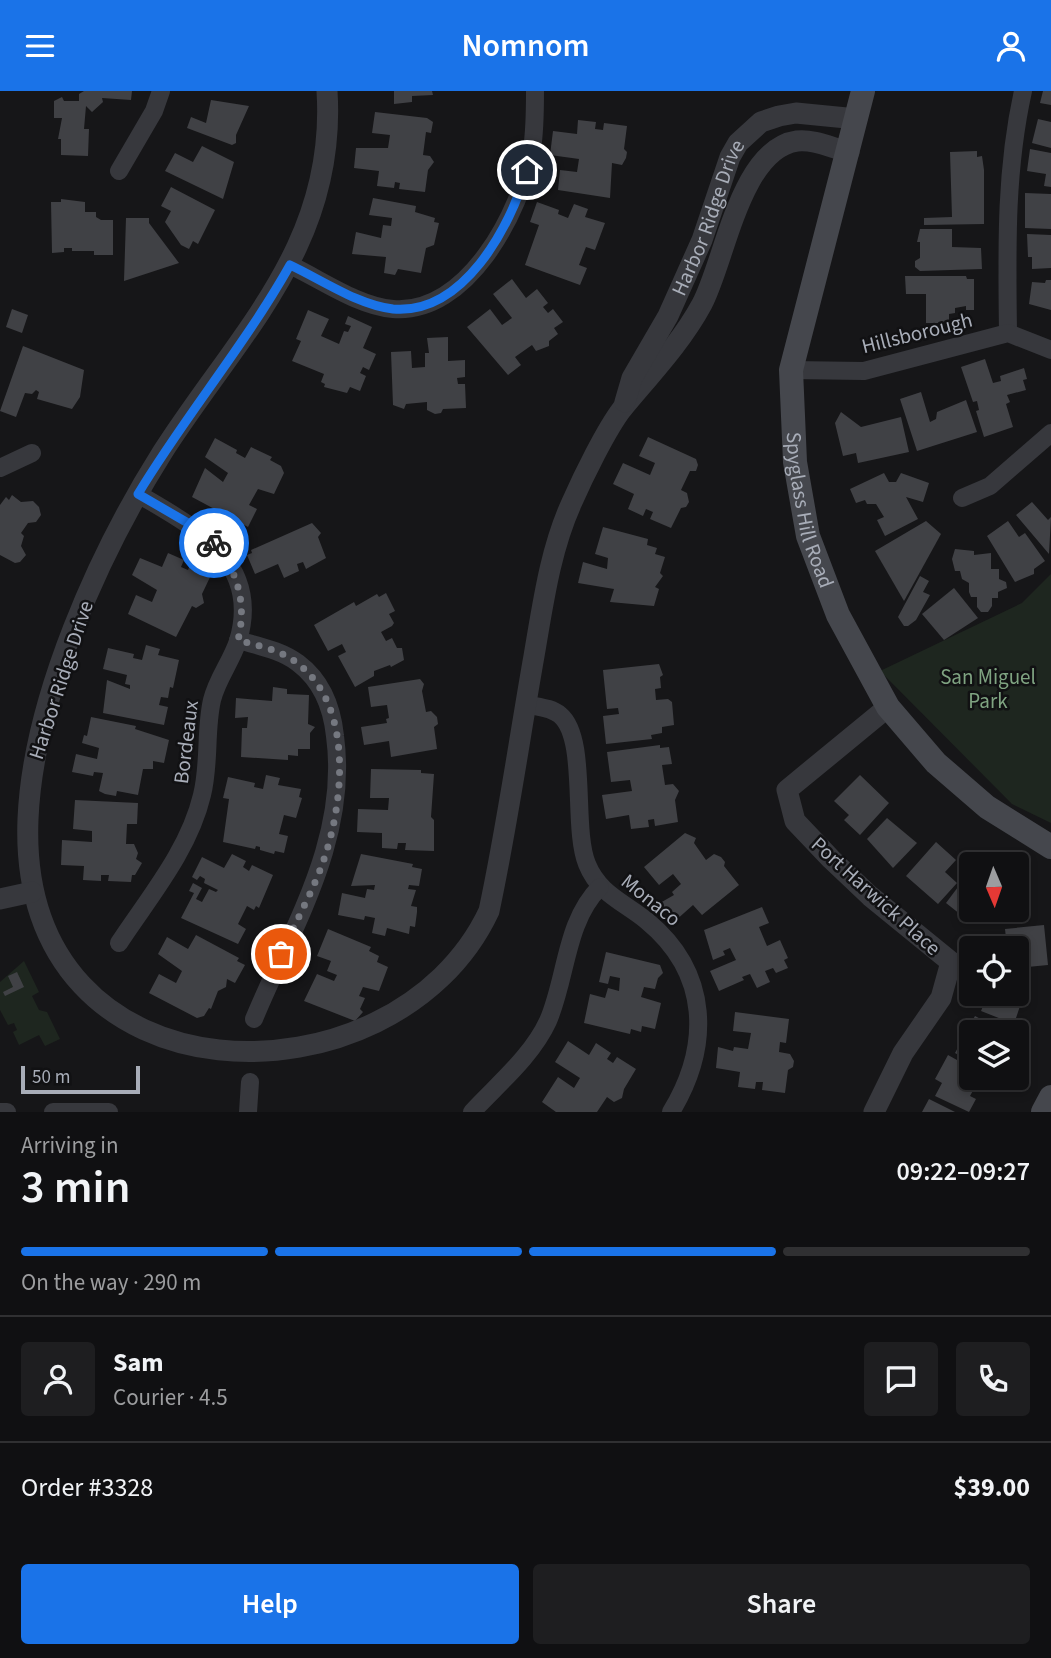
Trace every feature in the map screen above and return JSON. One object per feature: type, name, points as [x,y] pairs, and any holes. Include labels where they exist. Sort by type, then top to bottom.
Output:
[{"type":"main road","name":"Spyglass Hill Road","points":[[863,91],[849,152],[810,286],[791,370],[795,462],[808,536],[838,615],[888,707],[936,763],[987,807],[1051,847]]},
{"type":"main road","points":[[1043,1112],[1051,1097]]},
{"type":"street","points":[[120,171],[154,111],[161,91]]},
{"type":"street","name":"Harbor Ridge Drive","points":[[151,1054],[110,1026],[76,990],[50,948],[32,893],[28,821],[40,736],[83,606],[138,494],[174,436],[271,299],[290,265],[311,213],[320,177],[326,139],[327,91]]},
{"type":"street","points":[[290,265],[374,305],[411,309],[447,296],[474,271],[510,216],[532,152],[536,123],[535,91]]},
{"type":"street","points":[[1023,91],[1012,141],[1006,207],[1008,333],[1051,350]]},
{"type":"street","name":"Harbor Ridge Drive","points":[[434,1007],[470,957],[489,911],[544,594],[561,528],[573,499],[623,408],[632,378],[668,316],[702,240],[734,151],[747,133],[761,122],[779,116],[796,113],[857,119]]},
{"type":"street","name":"Harbor Ridge Drive","points":[[623,408],[644,387],[702,304],[743,197],[758,168],[783,145],[794,142],[816,143],[849,152]]},
{"type":"street","points":[[734,151],[758,168]]},
{"type":"street","name":"Hillsborough","points":[[791,370],[864,371],[1008,333]]},
{"type":"street","points":[[962,498],[990,485],[1051,433]]},
{"type":"street","points":[[0,468],[32,453]]},
{"type":"street","name":"Bordeaux","points":[[119,943],[180,852],[195,820],[207,774],[212,701],[238,640],[242,612],[240,591],[222,553],[200,530],[138,494]]},
{"type":"street","points":[[238,640],[279,653],[310,673],[329,704],[338,754],[338,782],[331,837],[322,864],[254,1019]]},
{"type":"street","name":"Monaco","points":[[525,704],[558,713],[571,729],[582,846],[586,862],[600,887],[660,933],[674,949],[693,987],[698,1008],[697,1050],[692,1071],[671,1112]]},
{"type":"street","name":"Port Harwick Place","points":[[874,1112],[903,1053],[941,998],[951,962],[870,896],[822,850],[795,821],[788,790],[888,707]]},
{"type":"street","points":[[472,1112],[524,1056],[547,1024],[579,914],[600,887]]},
{"type":"street","points":[[0,898],[32,893]]},
{"type":"street","points":[[247,1112],[242,1081],[272,1082]]},
{"type":"street","points":[[0,1112],[7,1112]]},
{"type":"street","points":[[53,1112],[109,1112]]},
{"type":"green space","name":"San Miguel Park","points":[[1051,574],[1051,823],[1012,804],[880,671],[1022,603]]},
{"type":"green space","points":[[24,961],[39,992],[32,996],[39,1010],[47,1012],[60,1039],[45,1046],[39,1035],[19,1045],[13,1032],[17,1030],[14,1023],[8,1025],[0,1010],[0,982]]},
{"type":"building","points":[[84,91],[132,91],[131,100],[102,98],[103,102],[92,112],[86,106],[84,129],[89,129],[88,156],[61,155],[61,139],[58,139],[62,118],[54,118],[54,101],[62,97],[64,101],[79,101],[79,94]]},
{"type":"building","points":[[394,91],[432,91],[433,95],[412,96],[412,102],[394,104]]},
{"type":"building","points":[[1043,91],[1051,91],[1051,105],[1040,103]]},
{"type":"building","points":[[211,100],[249,106],[236,135],[236,143],[232,145],[187,128],[191,117],[206,123]]},
{"type":"building","points":[[375,112],[427,118],[433,122],[431,133],[426,132],[423,155],[430,156],[434,162],[428,170],[425,192],[399,189],[400,183],[395,182],[394,188],[377,186],[379,171],[354,168],[356,148],[388,148],[390,135],[372,133]]},
{"type":"building","points":[[1038,119],[1051,122],[1051,148],[1032,143]]},
{"type":"building","points":[[578,120],[596,122],[595,129],[603,130],[604,123],[627,126],[624,149],[627,152],[626,158],[622,165],[612,163],[610,198],[558,190],[560,170],[577,172],[579,159],[550,155],[553,131],[577,134]]},
{"type":"building","points":[[202,146],[234,162],[223,199],[165,171],[175,153],[193,162]]},
{"type":"building","points":[[1030,149],[1051,153],[1051,187],[1044,186],[1046,174],[1027,171]]},
{"type":"building","points":[[977,151],[977,157],[982,156],[984,170],[984,224],[924,225],[924,218],[952,217],[950,152]]},
{"type":"building","points":[[171,187],[215,210],[198,244],[193,241],[189,249],[181,245],[165,222],[171,211],[161,206]]},
{"type":"building","points":[[1025,193],[1051,194],[1051,229],[1025,228]]},
{"type":"building","points":[[373,198],[416,206],[415,212],[435,218],[434,222],[439,223],[434,245],[426,248],[421,273],[398,269],[395,275],[384,273],[386,257],[352,254],[356,232],[381,238],[383,225],[391,226],[392,218],[369,215]]},
{"type":"building","points":[[61,199],[85,202],[85,212],[96,212],[96,217],[101,220],[113,220],[113,255],[94,255],[94,251],[72,251],[72,248],[52,253],[51,202],[61,202]]},
{"type":"building","points":[[537,202],[559,210],[558,214],[568,218],[574,204],[588,209],[585,217],[605,223],[595,250],[586,247],[579,265],[587,268],[580,285],[525,265],[539,225],[530,222]]},
{"type":"building","points":[[126,218],[149,218],[149,223],[179,263],[124,281]]},
{"type":"building","points":[[920,229],[952,229],[952,247],[981,248],[982,269],[920,271],[915,267],[915,261],[920,258],[920,242],[917,242]]},
{"type":"building","points":[[1027,234],[1051,235],[1051,268],[1032,269],[1032,257],[1028,257]]},
{"type":"building","points":[[905,276],[966,276],[967,279],[974,279],[974,310],[966,310],[966,306],[955,308],[955,313],[949,314],[949,323],[926,323],[926,294],[906,294]]},
{"type":"building","points":[[512,279],[526,298],[537,289],[548,303],[543,307],[548,313],[553,309],[563,322],[554,328],[558,334],[549,341],[549,346],[536,351],[532,345],[515,357],[521,365],[508,375],[467,327],[490,309],[502,325],[512,318],[493,294]]},
{"type":"building","points":[[1046,280],[1051,280],[1051,310],[1029,304],[1032,282],[1045,283]]},
{"type":"building","points":[[12,309],[28,315],[22,333],[6,327]]},
{"type":"building","points":[[308,310],[329,319],[321,336],[339,344],[344,331],[348,332],[351,326],[345,324],[348,316],[372,327],[363,348],[376,354],[369,370],[363,367],[360,373],[366,376],[360,391],[350,387],[347,393],[324,387],[325,384],[321,382],[324,374],[292,361],[301,341],[296,339]]},
{"type":"building","points":[[448,337],[448,361],[465,360],[465,377],[457,378],[458,384],[465,384],[466,408],[443,409],[441,413],[435,414],[427,410],[427,402],[406,404],[404,409],[393,405],[391,352],[411,351],[412,368],[425,367],[425,353],[429,353],[427,338]]},
{"type":"building","points":[[23,346],[84,370],[80,397],[72,409],[37,399],[39,392],[36,390],[32,394],[25,393],[16,417],[0,411]]},
{"type":"building","points":[[985,359],[993,383],[1001,381],[1000,376],[1024,368],[1027,379],[1023,380],[1026,390],[1007,395],[1010,402],[1006,404],[1013,427],[984,437],[976,411],[979,410],[977,401],[973,402],[961,367]]},
{"type":"building","points":[[921,392],[930,422],[936,419],[937,412],[966,400],[977,432],[917,451],[900,399]]},
{"type":"building","points":[[841,412],[861,427],[901,417],[909,452],[858,463],[856,453],[843,456],[835,423]]},
{"type":"building","points":[[648,437],[696,459],[698,465],[696,471],[690,471],[681,490],[687,493],[689,502],[686,507],[681,508],[671,528],[650,519],[653,512],[646,509],[643,516],[628,509],[634,494],[613,484],[623,463],[650,475],[655,463],[639,456]]},
{"type":"building","points":[[215,438],[237,450],[236,453],[245,458],[251,447],[272,457],[270,460],[281,466],[284,473],[274,494],[258,489],[249,505],[257,509],[248,527],[192,497],[205,468],[223,482],[228,473],[205,457]]},
{"type":"building","points":[[884,473],[889,482],[896,482],[901,473],[929,483],[923,502],[906,497],[918,519],[885,536],[877,520],[884,517],[876,504],[867,504],[865,500],[856,503],[850,489]]},
{"type":"building","points":[[12,495],[21,502],[33,501],[39,507],[41,515],[36,522],[28,523],[21,533],[24,536],[21,546],[26,555],[20,562],[15,563],[0,555],[0,505],[6,497],[9,500]]},
{"type":"building","points":[[1032,502],[1048,520],[1051,517],[1049,554],[1016,515]]},
{"type":"building","points":[[926,521],[941,534],[904,601],[875,551]]},
{"type":"building","points":[[1008,521],[1019,537],[1025,533],[1045,561],[1034,569],[1034,574],[1015,582],[987,536]]},
{"type":"building","points":[[312,523],[321,533],[318,537],[326,558],[306,569],[303,562],[297,564],[299,571],[284,578],[278,564],[255,574],[247,555],[252,553],[251,550]]},
{"type":"building","points":[[603,527],[648,539],[647,545],[657,548],[655,554],[665,557],[660,573],[663,576],[655,587],[659,589],[654,606],[610,602],[614,589],[578,583],[583,562],[607,569],[608,558],[595,554]]},
{"type":"building","points":[[955,549],[974,551],[974,555],[991,553],[991,569],[999,569],[999,579],[1006,582],[1007,588],[998,592],[998,598],[992,598],[992,606],[988,612],[981,612],[977,607],[977,597],[971,597],[969,583],[962,579],[960,571],[955,571],[952,559]]},
{"type":"building","points":[[168,553],[184,560],[181,567],[188,570],[191,563],[212,573],[202,594],[204,603],[196,608],[192,606],[176,637],[128,614],[136,595],[152,602],[157,590],[132,575],[140,558],[162,567]]},
{"type":"building","points":[[920,576],[929,581],[923,592],[930,595],[916,620],[904,626],[898,617]]},
{"type":"building","points":[[954,588],[978,618],[944,640],[922,614]]},
{"type":"building","points":[[386,593],[395,611],[389,614],[394,623],[381,632],[386,641],[392,638],[397,648],[402,648],[404,660],[374,671],[374,676],[355,687],[338,656],[346,652],[342,644],[328,651],[314,625],[354,602],[356,606],[377,594],[379,597]]},
{"type":"building","points":[[146,645],[160,649],[158,655],[179,660],[173,688],[170,687],[168,698],[161,697],[159,705],[168,707],[164,725],[103,713],[107,680],[130,689],[130,685],[125,684],[127,675],[103,669],[108,648],[134,654],[133,658],[142,660]]},
{"type":"building","points":[[659,664],[663,675],[660,677],[661,688],[655,689],[656,700],[668,699],[672,702],[674,725],[662,727],[662,733],[651,735],[652,739],[606,744],[603,716],[619,714],[618,708],[607,709],[603,670]]},
{"type":"building","points":[[420,679],[424,684],[422,691],[426,712],[431,711],[437,717],[438,724],[434,727],[437,749],[391,757],[389,741],[364,745],[361,727],[387,723],[386,719],[389,718],[387,705],[371,707],[368,687]]},
{"type":"building","points":[[273,687],[287,689],[287,694],[309,695],[308,724],[315,727],[310,733],[310,749],[298,749],[298,756],[288,755],[288,760],[241,757],[242,728],[247,728],[248,717],[235,718],[236,698],[272,701]]},
{"type":"building","points":[[91,717],[136,726],[135,729],[169,740],[164,763],[153,761],[153,769],[143,769],[138,795],[117,791],[116,796],[105,794],[99,791],[103,773],[94,772],[93,776],[72,772],[76,754],[97,759],[99,748],[82,743],[84,735],[87,736]]},
{"type":"building","points":[[660,745],[660,748],[669,747],[672,764],[662,765],[665,785],[673,784],[679,791],[675,800],[678,822],[655,826],[654,819],[648,820],[649,827],[631,829],[629,815],[606,819],[602,795],[632,791],[630,780],[611,782],[607,752]]},
{"type":"building","points":[[371,769],[421,770],[421,773],[434,774],[431,817],[434,820],[434,851],[405,850],[406,843],[398,843],[397,849],[382,848],[382,833],[357,832],[358,809],[388,810],[389,798],[370,798]]},
{"type":"building","points":[[266,775],[280,778],[278,785],[301,789],[299,797],[302,798],[296,818],[284,815],[279,834],[288,836],[284,853],[275,851],[274,854],[256,846],[255,849],[223,842],[229,799],[223,798],[228,777],[255,783],[254,787],[263,789]]},
{"type":"building","points":[[860,775],[889,803],[860,835],[844,820],[849,815],[834,801]]},
{"type":"building","points":[[75,800],[138,803],[137,824],[127,824],[126,844],[134,844],[138,853],[136,859],[142,863],[135,875],[132,875],[131,882],[108,881],[109,875],[101,875],[101,881],[83,880],[84,866],[61,865],[62,840],[92,842],[92,831],[73,829]]},
{"type":"building","points":[[887,818],[917,843],[893,868],[867,839]]},
{"type":"building","points":[[685,833],[696,838],[694,843],[706,860],[714,854],[721,857],[725,862],[724,866],[739,885],[702,915],[693,905],[675,921],[660,903],[674,895],[672,892],[681,884],[673,874],[659,885],[644,867]]},
{"type":"building","points":[[936,842],[956,860],[945,872],[957,883],[938,904],[906,876]]},
{"type":"building","points":[[232,854],[246,861],[243,867],[249,871],[252,865],[273,875],[259,908],[256,906],[254,910],[247,906],[238,924],[246,929],[238,944],[181,918],[194,893],[189,891],[193,883],[202,888],[196,899],[202,902],[209,889],[216,892],[218,890],[204,883],[205,879],[200,876],[197,880],[192,877],[202,857],[224,868]]},
{"type":"building","points":[[361,854],[413,864],[412,867],[422,869],[419,886],[409,885],[408,889],[416,890],[411,906],[417,907],[415,927],[410,926],[409,934],[387,928],[385,936],[372,933],[375,918],[365,916],[364,920],[338,915],[342,893],[365,898],[367,889],[374,890],[375,885],[351,886]]},
{"type":"building","points":[[959,888],[959,913],[946,903]]},
{"type":"building","points":[[762,907],[769,923],[759,927],[767,946],[780,940],[788,958],[784,960],[788,968],[776,973],[773,968],[765,971],[770,982],[757,988],[750,974],[742,977],[744,980],[719,991],[710,971],[736,960],[730,948],[723,951],[725,955],[713,960],[704,930]]},
{"type":"building","points":[[1044,925],[1048,965],[1029,967],[1029,936],[1006,936],[1005,929]]},
{"type":"building","points":[[328,929],[371,947],[369,951],[379,956],[377,962],[388,967],[379,991],[363,987],[359,996],[365,998],[360,1009],[363,1012],[355,1021],[304,1001],[317,974],[334,981],[337,975],[327,971],[331,961],[317,956]]},
{"type":"building","points":[[196,935],[239,958],[237,961],[245,965],[235,983],[227,979],[226,987],[218,991],[211,1009],[209,1008],[204,1016],[197,1018],[149,993],[159,974],[176,983],[182,971],[158,954],[167,937],[188,949]]},
{"type":"building","points":[[606,952],[660,965],[663,973],[658,978],[655,989],[644,987],[641,997],[661,1003],[655,1029],[642,1026],[641,1032],[631,1029],[630,1034],[584,1023],[590,994],[605,998],[608,988],[619,991],[620,978],[610,976],[608,984],[599,982]]},
{"type":"building","points":[[17,972],[24,987],[5,996],[3,992],[13,987],[8,976]]},
{"type":"building","points":[[983,1006],[1020,1006],[1015,1020],[1004,1020],[981,1011]]},
{"type":"building","points":[[735,1012],[789,1019],[786,1043],[780,1042],[779,1052],[790,1054],[794,1061],[793,1067],[788,1070],[785,1093],[762,1090],[763,1082],[756,1082],[755,1089],[738,1087],[740,1072],[716,1068],[718,1047],[733,1051],[734,1047],[748,1049],[751,1033],[733,1031]]},
{"type":"building","points":[[568,1041],[589,1055],[596,1043],[611,1053],[607,1059],[613,1063],[617,1057],[636,1069],[624,1089],[622,1098],[614,1102],[607,1097],[597,1112],[556,1112],[542,1102],[558,1077],[574,1088],[580,1078],[555,1062]]},
{"type":"building","points":[[948,1055],[959,1061],[959,1090],[973,1090],[970,1096],[976,1099],[969,1112],[935,1096],[942,1083],[935,1079]]},
{"type":"building","points":[[929,1099],[955,1112],[922,1112]]},
{"type":"way so far","points":[[214,543],[233,571],[240,591],[242,612],[238,640],[279,653],[310,673],[329,704],[334,726],[338,782],[331,837],[322,864],[281,954]]},
{"type":"route","points":[[214,543],[200,530],[138,494],[188,416],[271,299],[290,265],[374,305],[411,309],[430,304],[462,285],[474,271],[510,216],[527,170]]}]
